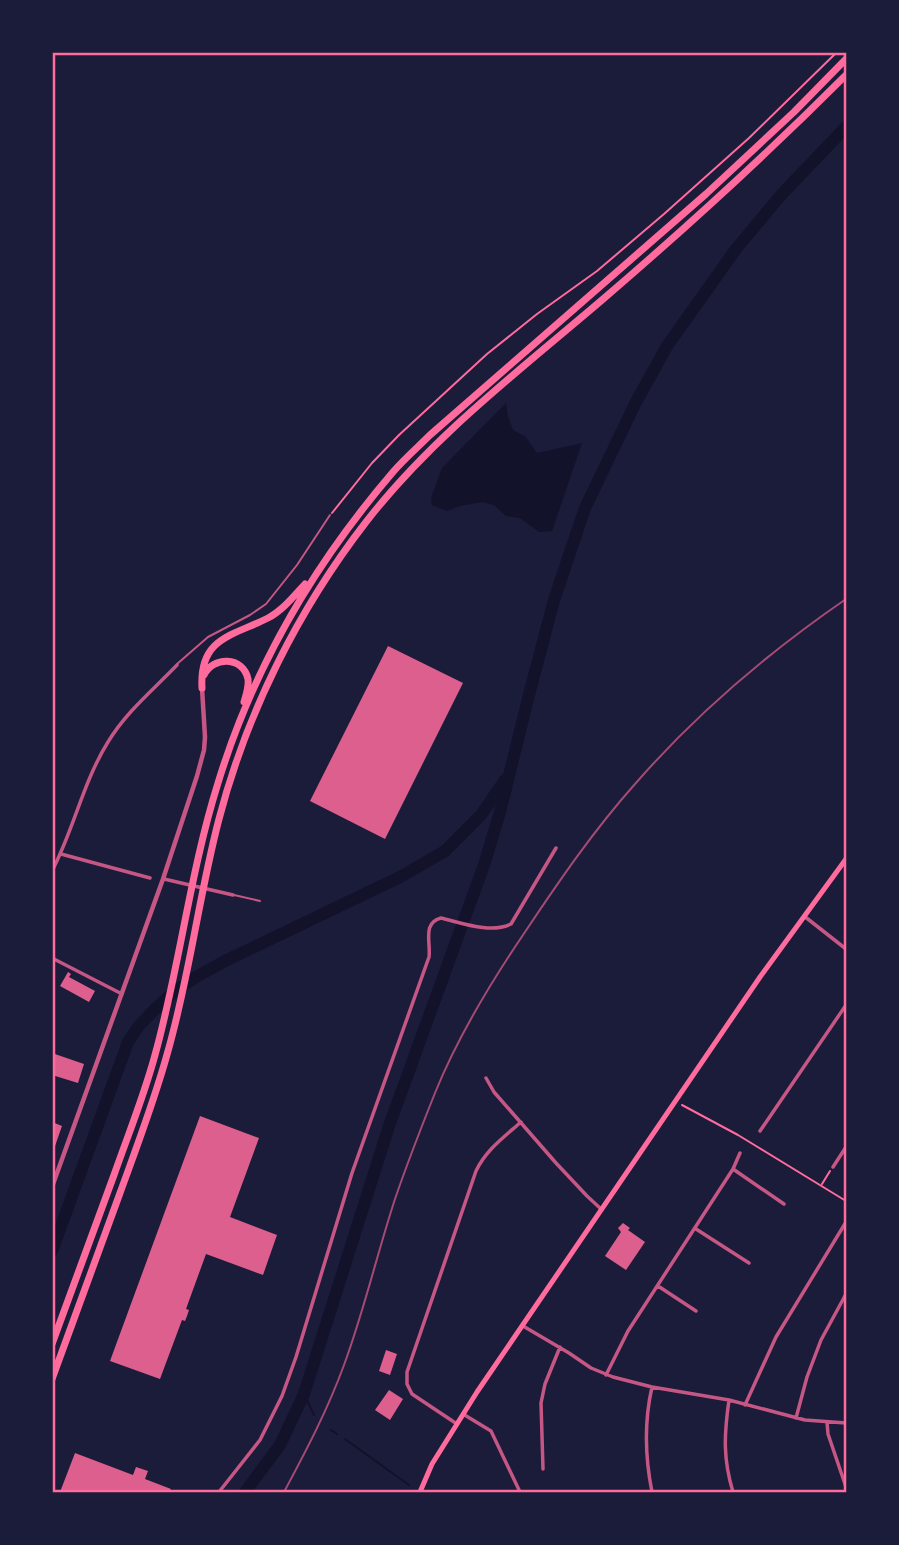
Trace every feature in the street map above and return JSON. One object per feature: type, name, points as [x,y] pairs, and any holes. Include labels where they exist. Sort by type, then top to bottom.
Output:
[{"type":"highway","points":[[202,688],[202,668],[215,645],[230,634],[270,617],[289,601],[317,570],[394,470],[430,435],[706,194],[846,60]]},
{"type":"highway","points":[[52,1379],[159,1082],[178,1014],[206,872],[237,760],[256,709],[283,651],[310,603],[367,522],[411,471],[458,424],[717,199],[846,75]]},
{"type":"highway","points":[[52,1344],[146,1084],[164,1020],[195,870],[218,783],[240,720],[273,646],[317,570]]},
{"type":"highway","points":[[202,688],[204,674],[212,664],[226,661],[239,665],[245,672],[248,685],[240,720]]},
{"type":"main road","points":[[420,1493],[432,1464],[463,1414],[760,977],[846,859]]},
{"type":"street","points":[[52,871],[91,773],[109,740],[131,712],[177,665]]},
{"type":"street","points":[[52,1187],[185,814],[204,750],[202,688]]},
{"type":"street","points":[[219,1493],[260,1440],[282,1395],[304,1333],[343,1202],[429,957],[430,925],[441,918],[502,928],[510,923],[556,848]]},
{"type":"street","points":[[61,853],[149,878]]},
{"type":"street","points":[[163,879],[233,895]]},
{"type":"street","points":[[804,916],[846,949]]},
{"type":"street","points":[[52,958],[122,994]]},
{"type":"street","points":[[760,1131],[846,1005]]},
{"type":"street","points":[[486,1078],[494,1092],[576,1185],[601,1209]]},
{"type":"street","points":[[457,1424],[412,1394],[407,1384],[407,1372],[475,1171],[491,1149],[522,1122]]},
{"type":"street","points":[[832,1167],[846,1147]]},
{"type":"street","points":[[606,1375],[628,1331],[696,1229],[733,1170],[740,1153]]},
{"type":"street","points":[[733,1170],[784,1204]]},
{"type":"street","points":[[745,1405],[781,1328],[846,1222]]},
{"type":"street","points":[[696,1229],[749,1263]]},
{"type":"street","points":[[658,1286],[696,1311]]},
{"type":"street","points":[[796,1418],[817,1350],[846,1294]]},
{"type":"street","points":[[523,1326],[606,1375],[796,1418],[846,1423]]},
{"type":"street","points":[[543,1469],[541,1403],[545,1384],[560,1347]]},
{"type":"street","points":[[652,1387],[646,1441],[652,1493]]},
{"type":"street","points":[[729,1401],[724,1454],[733,1493]]},
{"type":"street","points":[[463,1414],[487,1428],[494,1437],[520,1493]]},
{"type":"street","points":[[827,1422],[828,1434],[846,1487]]},
{"type":"lane","points":[[177,665],[208,637],[266,604],[297,565],[330,515]]},
{"type":"lane","points":[[233,895],[260,901]]},
{"type":"path","points":[[330,515],[372,463],[399,435],[487,354],[597,271],[664,214],[749,138],[836,52]]},
{"type":"path","points":[[675,1101],[738,1135],[846,1201]]},
{"type":"path","points":[[821,1185],[832,1167]]},
{"type":"shaded area","points":[[506,403],[513,430],[525,436],[537,453],[582,443],[552,531],[539,532],[520,518],[506,516],[494,505],[482,502],[447,511],[432,505],[431,498],[442,468]]},
{"type":"building","points":[[388,646],[463,683],[385,839],[310,801]]},
{"type":"building","points":[[68,972],[71,974],[69,977],[95,991],[89,1002],[60,986]]},
{"type":"building","points":[[52,1053],[84,1064],[78,1083],[52,1075]]},
{"type":"building","points":[[200,1116],[259,1138],[230,1217],[277,1235],[263,1275],[206,1254],[186,1309],[189,1310],[187,1316],[185,1321],[182,1320],[160,1379],[110,1361]]},
{"type":"building","points":[[52,1122],[62,1126],[53,1152],[52,1152]]},
{"type":"building","points":[[623,1223],[645,1242],[626,1270],[605,1256],[621,1232],[618,1228]]},
{"type":"building","points":[[386,1350],[397,1354],[390,1375],[379,1371]]},
{"type":"building","points":[[389,1390],[403,1399],[390,1420],[375,1410]]},
{"type":"building","points":[[75,1453],[133,1475],[136,1467],[148,1471],[145,1479],[171,1489],[169,1492],[60,1492]]},
{"type":"waterway","points":[[245,1492],[280,1445],[304,1394],[389,1126],[484,865],[554,600],[585,508],[635,404],[667,346],[736,249],[781,195],[846,127]]},
{"type":"waterway","points":[[52,1251],[128,1042],[154,1010],[174,992],[225,961],[402,876],[445,851],[481,815],[505,780]]},
{"type":"waterway","points":[[304,1394],[314,1415]]},
{"type":"waterway","points":[[331,1430],[337,1434]]},
{"type":"waterway","points":[[345,1439],[409,1485]]},
{"type":"railway","points":[[284,1492],[324,1414],[344,1365],[395,1199],[435,1093],[465,1030],[500,970],[591,838],[659,758],[735,685],[789,640],[846,599]]}]
